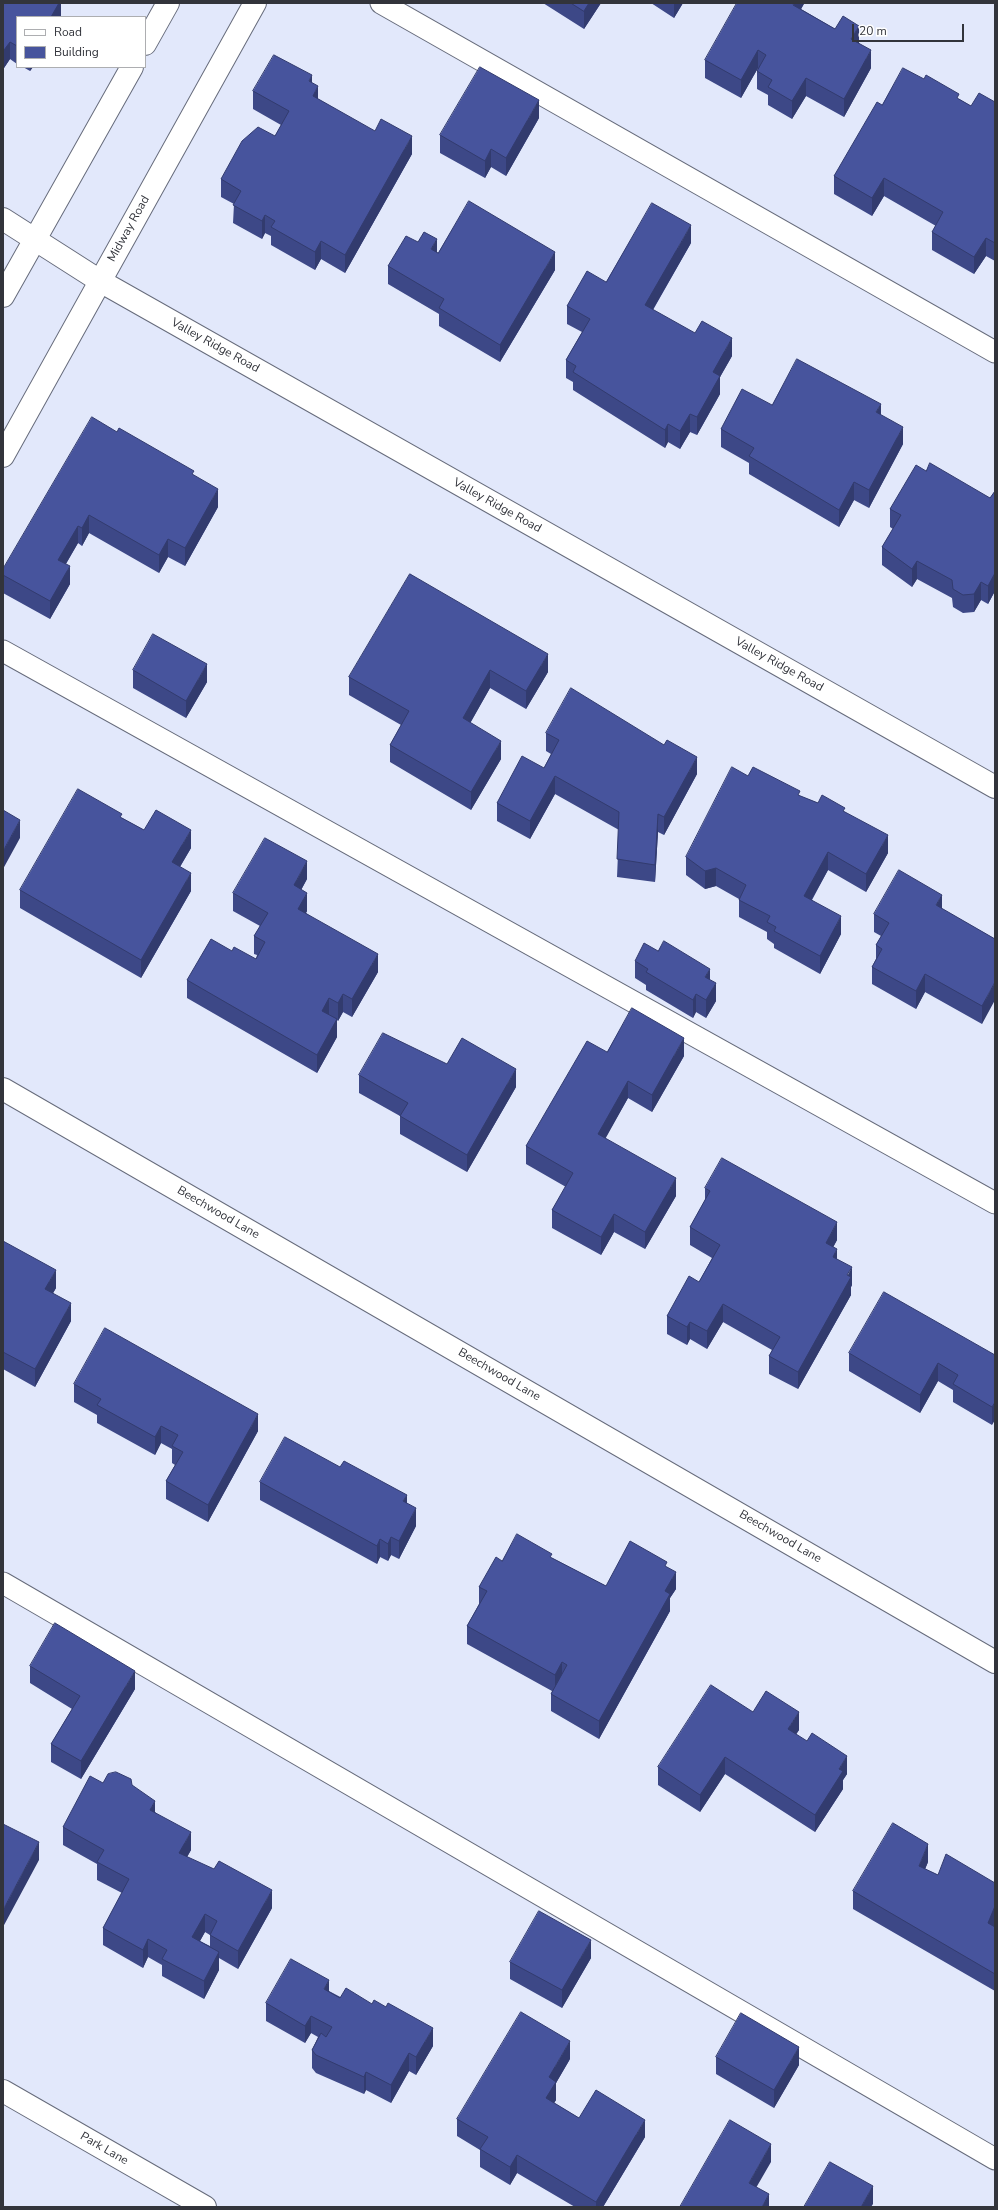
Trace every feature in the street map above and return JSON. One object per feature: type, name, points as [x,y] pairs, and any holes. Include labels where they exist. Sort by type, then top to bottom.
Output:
[{"type":"street","points":[[146,42],[168,3]]},
{"type":"street","name":"Midway Road","points":[[3,456],[255,3]]},
{"type":"street","points":[[3,296],[34,238],[131,68]]},
{"type":"street","name":"Valley Ridge Road","points":[[3,219],[100,281],[995,787]]},
{"type":"street","name":"Beechwood Lane","points":[[3,1089],[995,1662]]},
{"type":"street","name":"Park Lane","points":[[3,2091],[205,2207]]},
{"type":"lane","points":[[381,3],[995,352]]},
{"type":"lane","points":[[3,651],[995,1203]]},
{"type":"lane","points":[[3,1583],[995,2159]]},
{"type":"building","points":[[3,3],[59,3],[52,16],[16,16],[16,45],[10,42],[4,50]]},
{"type":"building","points":[[571,3],[589,3],[584,11]]},
{"type":"building","points":[[737,3],[794,3],[793,5],[835,29],[843,16],[859,26],[851,39],[871,50],[844,99],[806,78],[792,101],[768,87],[772,80],[757,71],[766,55],[758,50],[741,80],[705,60]]},
{"type":"building","points":[[274,55],[312,75],[309,81],[318,86],[313,96],[375,131],[381,119],[412,136],[345,255],[321,241],[315,252],[271,227],[275,221],[265,215],[262,221],[233,205],[241,191],[221,179],[242,141],[258,127],[275,136],[289,111],[253,91]]},
{"type":"building","points":[[480,67],[539,100],[506,158],[491,149],[485,161],[440,135]]},
{"type":"building","points":[[903,68],[924,79],[926,75],[959,94],[957,98],[971,106],[979,93],[995,102],[995,243],[986,238],[974,257],[932,232],[943,212],[884,178],[872,198],[834,176],[877,102],[882,105]]},
{"type":"building","points":[[469,201],[555,252],[500,345],[439,308],[444,299],[388,266],[406,236],[418,242],[424,232],[437,239],[431,249],[438,253]]},
{"type":"building","points":[[652,203],[691,225],[645,305],[695,333],[702,321],[732,338],[713,372],[720,376],[697,417],[690,414],[680,431],[668,424],[665,430],[573,372],[576,366],[566,360],[590,319],[567,306],[587,271],[606,282]]},
{"type":"building","points":[[797,359],[881,404],[876,412],[903,427],[869,490],[854,482],[839,510],[749,456],[754,448],[721,429],[742,389],[772,405]]},
{"type":"building","points":[[92,417],[117,432],[119,428],[194,471],[192,474],[218,489],[185,548],[168,539],[159,555],[89,515],[82,528],[78,526],[58,560],[70,566],[50,601],[3,575],[3,569]]},
{"type":"building","points":[[930,463],[990,498],[995,491],[995,573],[988,586],[981,582],[974,594],[963,595],[953,589],[952,580],[917,561],[912,569],[882,547],[901,515],[890,509],[916,465],[926,471]]},
{"type":"building","points":[[410,574],[548,654],[526,691],[490,670],[463,718],[501,741],[471,792],[390,745],[409,711],[349,677]]},
{"type":"building","points":[[153,634],[207,664],[186,701],[133,670]]},
{"type":"building","points":[[571,688],[664,745],[667,740],[697,757],[664,817],[658,814],[655,865],[617,859],[619,812],[555,776],[530,821],[497,803],[522,756],[544,768],[559,740],[546,733]]},
{"type":"building","points":[[732,767],[748,776],[753,767],[800,791],[798,795],[818,803],[822,795],[845,808],[843,811],[888,835],[866,874],[828,852],[804,896],[841,916],[820,956],[774,931],[776,927],[767,922],[770,916],[739,900],[746,885],[716,868],[705,871],[686,857]]},
{"type":"building","points":[[78,789],[122,814],[120,817],[144,830],[156,810],[191,830],[172,862],[191,873],[141,960],[20,890]]},
{"type":"building","points":[[3,810],[20,820],[3,851]]},
{"type":"building","points":[[265,838],[307,861],[294,885],[307,893],[298,909],[378,954],[352,999],[343,994],[338,1003],[329,998],[322,1011],[337,1019],[317,1055],[187,980],[211,939],[232,951],[234,947],[256,959],[265,942],[254,936],[268,913],[233,893]]},
{"type":"building","points":[[899,870],[942,895],[936,905],[995,939],[995,982],[982,1006],[925,974],[916,991],[872,967],[882,949],[876,945],[889,923],[874,914]]},
{"type":"building","points":[[664,941],[710,969],[705,977],[716,983],[706,1000],[696,994],[693,1000],[646,972],[648,969],[635,961],[644,943],[658,951]]},
{"type":"building","points":[[632,1008],[684,1038],[652,1095],[628,1081],[598,1134],[676,1178],[645,1232],[614,1214],[601,1237],[552,1210],[573,1173],[526,1146],[587,1041],[607,1052]]},
{"type":"building","points":[[383,1033],[447,1064],[462,1038],[516,1069],[467,1155],[400,1116],[408,1103],[359,1075]]},
{"type":"building","points":[[722,1158],[837,1222],[826,1243],[837,1249],[833,1257],[852,1267],[847,1275],[851,1277],[798,1372],[769,1356],[780,1337],[723,1304],[707,1331],[690,1322],[687,1327],[667,1316],[689,1276],[699,1282],[720,1245],[690,1227],[710,1191],[705,1188]]},
{"type":"building","points":[[3,1241],[56,1270],[45,1289],[71,1303],[35,1369],[3,1352]]},
{"type":"building","points":[[884,1292],[995,1355],[995,1402],[992,1407],[953,1384],[958,1375],[938,1363],[920,1395],[849,1353]]},
{"type":"building","points":[[105,1328],[258,1414],[208,1505],[166,1481],[183,1452],[172,1446],[178,1435],[161,1426],[155,1437],[97,1405],[101,1399],[74,1384]]},
{"type":"building","points":[[285,1437],[340,1467],[344,1461],[407,1495],[403,1501],[416,1508],[399,1541],[391,1537],[388,1544],[380,1539],[377,1546],[260,1482]]},
{"type":"building","points":[[517,1534],[552,1554],[550,1557],[606,1586],[630,1541],[667,1562],[665,1566],[676,1572],[665,1591],[670,1594],[599,1721],[551,1694],[567,1665],[562,1662],[555,1675],[467,1626],[487,1591],[479,1587],[496,1557],[502,1561]]},
{"type":"building","points":[[55,1623],[135,1671],[81,1761],[51,1744],[80,1696],[30,1666]]},
{"type":"building","points":[[711,1685],[753,1712],[766,1691],[799,1712],[788,1729],[807,1741],[812,1733],[847,1756],[839,1769],[843,1771],[815,1815],[725,1757],[700,1795],[658,1767]]},
{"type":"building","points":[[116,1772],[131,1779],[132,1785],[155,1801],[150,1810],[191,1832],[179,1853],[214,1869],[219,1861],[272,1890],[238,1951],[210,1935],[217,1921],[205,1914],[192,1937],[219,1952],[204,1981],[162,1959],[167,1950],[148,1939],[143,1950],[103,1928],[129,1879],[97,1862],[104,1850],[63,1827],[90,1776],[103,1783],[108,1774]]},
{"type":"building","points":[[893,1823],[928,1844],[919,1866],[938,1875],[946,1854],[995,1883],[995,1906],[988,1923],[995,1927],[995,1974],[853,1891]]},
{"type":"building","points":[[3,1824],[39,1842],[3,1910]]},
{"type":"building","points":[[539,1911],[591,1940],[562,1990],[510,1962]]},
{"type":"building","points":[[291,1959],[329,1980],[324,1989],[340,1998],[346,1988],[372,2004],[374,2000],[386,2007],[388,2003],[433,2028],[416,2057],[409,2053],[391,2085],[366,2072],[364,2077],[316,2055],[312,2050],[321,2033],[326,2037],[332,2027],[311,2016],[305,2026],[266,2003]]},
{"type":"building","points":[[521,2012],[570,2041],[549,2077],[556,2082],[546,2098],[579,2118],[596,2090],[645,2120],[596,2202],[517,2155],[510,2167],[480,2149],[488,2137],[457,2119]]},
{"type":"building","points":[[741,2013],[799,2047],[774,2090],[716,2057]]},
{"type":"building","points":[[730,2120],[771,2144],[749,2183],[769,2194],[762,2207],[680,2207]]},
{"type":"building","points":[[830,2162],[873,2186],[861,2207],[804,2207]]}]
